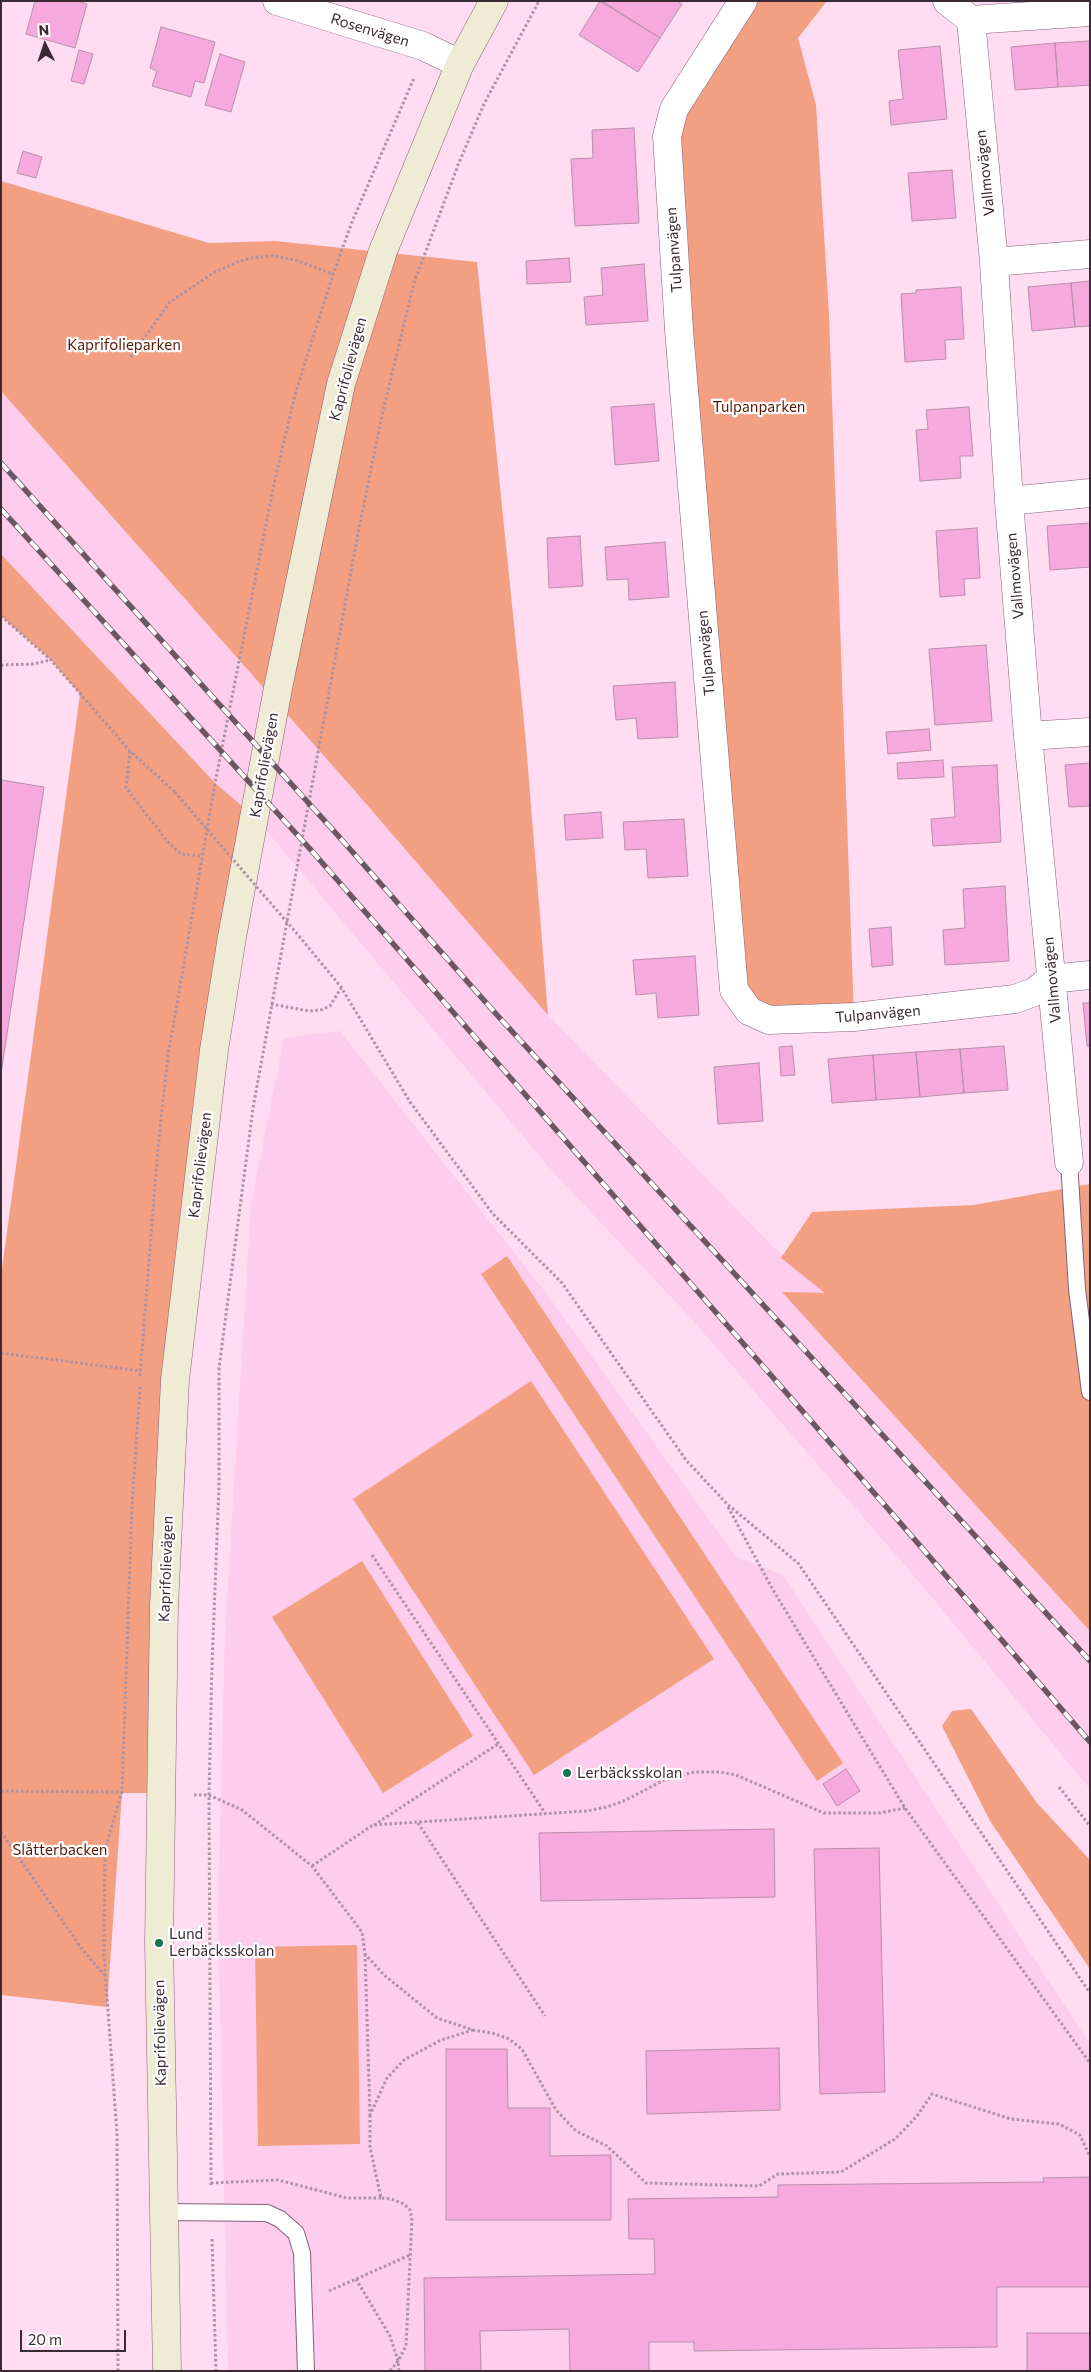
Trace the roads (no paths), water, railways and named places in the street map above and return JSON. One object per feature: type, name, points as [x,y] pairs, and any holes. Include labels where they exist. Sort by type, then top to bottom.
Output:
[{"type":"main road","name":"Kaprifolievägen","points":[[167,2371],[159,1952],[164,1606],[175,1380],[214,1050],[232,937],[278,688],[341,384],[383,251],[460,64],[494,1]]},
{"type":"street","name":"Rosenvägen","points":[[277,1],[423,46],[460,64]]},
{"type":"street","name":"Tulpanvägen","points":[[743,1],[674,109],[667,136],[679,330],[734,990],[749,1011],[769,1020],[845,1018],[1015,999],[1034,992],[1051,979]]},
{"type":"street","points":[[947,1],[971,20],[1090,12]]},
{"type":"street","name":"Vallmovägen","points":[[971,20],[994,262],[1009,500],[1028,736],[1069,1162]]},
{"type":"street","points":[[994,262],[1090,254]]},
{"type":"street","points":[[1009,500],[1090,493]]},
{"type":"street","points":[[1028,736],[1090,732]]},
{"type":"street","points":[[1051,979],[1090,975]]},
{"type":"lane","points":[[1069,1162],[1076,1289],[1090,1392]]},
{"type":"lane","points":[[164,2212],[267,2213],[280,2219],[296,2233],[302,2253],[306,2371]]},
{"type":"railway","points":[[1,463],[333,830],[497,1015],[1090,1661]]},
{"type":"railway","points":[[1,509],[311,850],[1090,1742]]},
{"type":"place","name":"Lerbäcksskolan","points":[[567,1773]]},
{"type":"place","name":"Lund Lerbäcksskolan","points":[[159,1943]]},
{"type":"park label","name":"Kaprifolieparken","points":[[124,345]]},
{"type":"park label","name":"Tulpanparken","points":[[759,407]]},
{"type":"park label","name":"Slåtterbacken","points":[[60,1850]]}]
